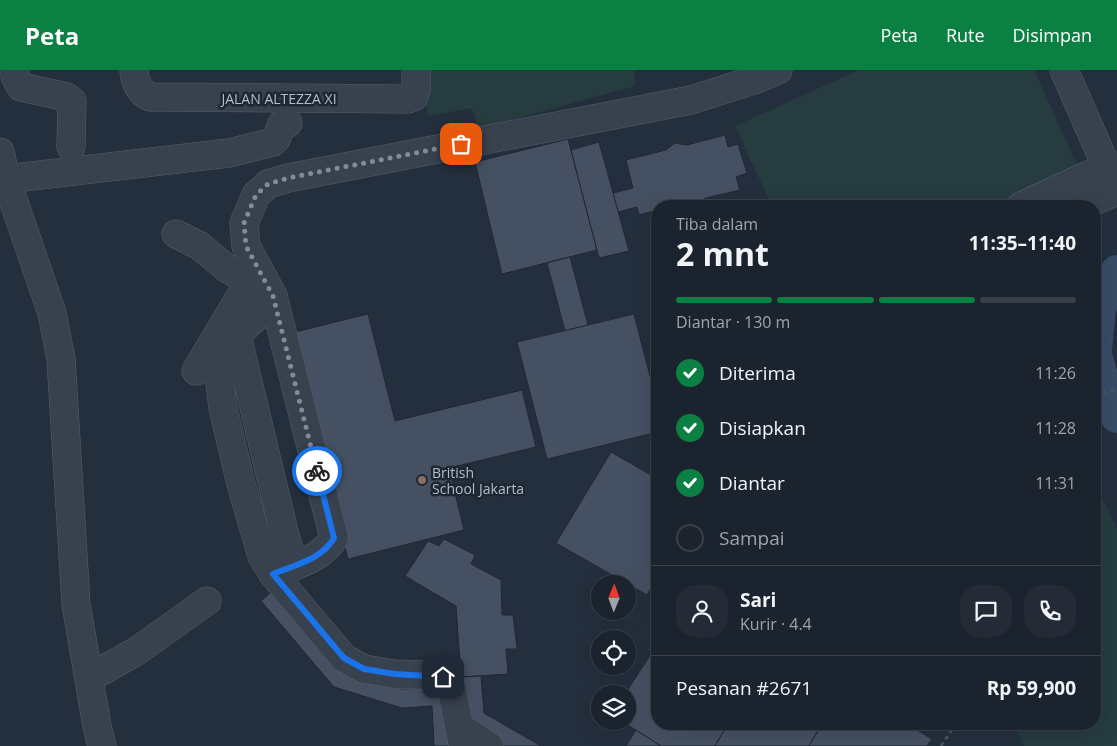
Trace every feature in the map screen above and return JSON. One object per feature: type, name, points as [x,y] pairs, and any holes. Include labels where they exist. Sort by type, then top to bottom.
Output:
[{"type":"street","points":[[15,70],[15,76],[21,87],[67,97],[72,101],[71,147]]},
{"type":"street","name":"JALAN ALTEZZA XI","points":[[134,70],[137,84],[144,94],[150,97],[408,99],[414,98],[416,70]]},
{"type":"street","points":[[283,570],[312,559],[329,546],[334,538],[273,296],[246,246],[244,223],[256,195],[268,184],[288,178],[691,100],[757,80],[778,70]]},
{"type":"street","points":[[1064,70],[1114,178]]},
{"type":"street","points":[[6,179],[229,152],[273,142],[282,124],[288,123]]},
{"type":"street","points":[[0,152],[6,179],[52,313],[61,359],[76,604],[102,746]]},
{"type":"street","points":[[1041,200],[1114,178]]},
{"type":"street","points":[[1090,200],[1114,178]]},
{"type":"street","points":[[176,234],[200,246],[225,268],[273,296]]},
{"type":"street","points":[[196,371],[249,282]]},
{"type":"street","points":[[273,296],[260,313],[237,336],[284,536],[283,570],[344,658],[364,669],[395,674],[447,678],[451,686],[461,737],[489,746]]},
{"type":"street","points":[[89,678],[136,651],[207,601]]},
{"type":"path","points":[[1101,394],[1117,390]]},
{"type":"path","points":[[942,746],[952,730]]},
{"type":"green space","points":[[427,70],[634,70],[635,86],[478,129],[472,108],[428,116],[426,104]]},
{"type":"green space","points":[[859,70],[1034,70],[1079,169],[1010,200],[769,200],[735,126]]},
{"type":"green space","points":[[1101,495],[1117,528],[1117,746],[1024,746],[1016,730],[1101,730]]},
{"type":"building","points":[[725,135],[728,147],[738,144],[747,173],[736,177],[740,190],[703,200],[651,200],[651,212],[639,215],[637,207],[618,212],[613,193],[633,188],[626,160],[666,150],[675,143],[687,145]]},
{"type":"building","points":[[568,139],[597,250],[502,274],[475,162]]},
{"type":"building","points":[[599,142],[629,251],[599,258],[571,150]]},
{"type":"building","points":[[570,257],[588,325],[565,331],[547,263]]},
{"type":"building","points":[[368,314],[395,421],[522,390],[536,447],[449,468],[464,530],[348,559],[291,333]]},
{"type":"building","points":[[634,314],[651,380],[651,434],[547,459],[517,342]]},
{"type":"building","points":[[611,452],[651,475],[651,588],[647,595],[636,589],[636,575],[612,575],[556,543]]},
{"type":"building","points":[[444,539],[475,555],[471,564],[501,580],[502,615],[513,615],[517,649],[506,649],[508,674],[461,677],[456,606],[405,576],[428,541],[439,546]]},
{"type":"building","points":[[275,589],[342,672],[402,689],[446,687],[451,746],[434,746],[432,706],[402,708],[334,687],[261,601]]},
{"type":"building","points":[[651,654],[651,730],[724,730],[715,746],[661,746],[635,730],[636,685],[631,685]]},
{"type":"building","points":[[481,676],[484,713],[541,746],[500,746],[464,725],[461,677]]},
{"type":"building","points":[[636,730],[661,746],[626,746]]},
{"type":"building","points":[[724,730],[818,730],[809,746],[715,746]]},
{"type":"building","points":[[818,730],[917,730],[932,739],[927,746],[809,746]]},
{"type":"waterway","points":[[1101,304],[1117,272]]},
{"type":"waterway","points":[[1101,376],[1108,400],[1117,416]]},
{"type":"way so far","points":[[317,471],[273,296],[246,246],[244,223],[256,195],[268,184],[288,178],[461,144]]},
{"type":"place","name":"British School Jakarta","points":[[422,480]]},
{"type":"route","points":[[317,471],[334,538],[329,546],[312,559],[273,574],[344,658],[364,669],[395,674],[443,677]]}]
